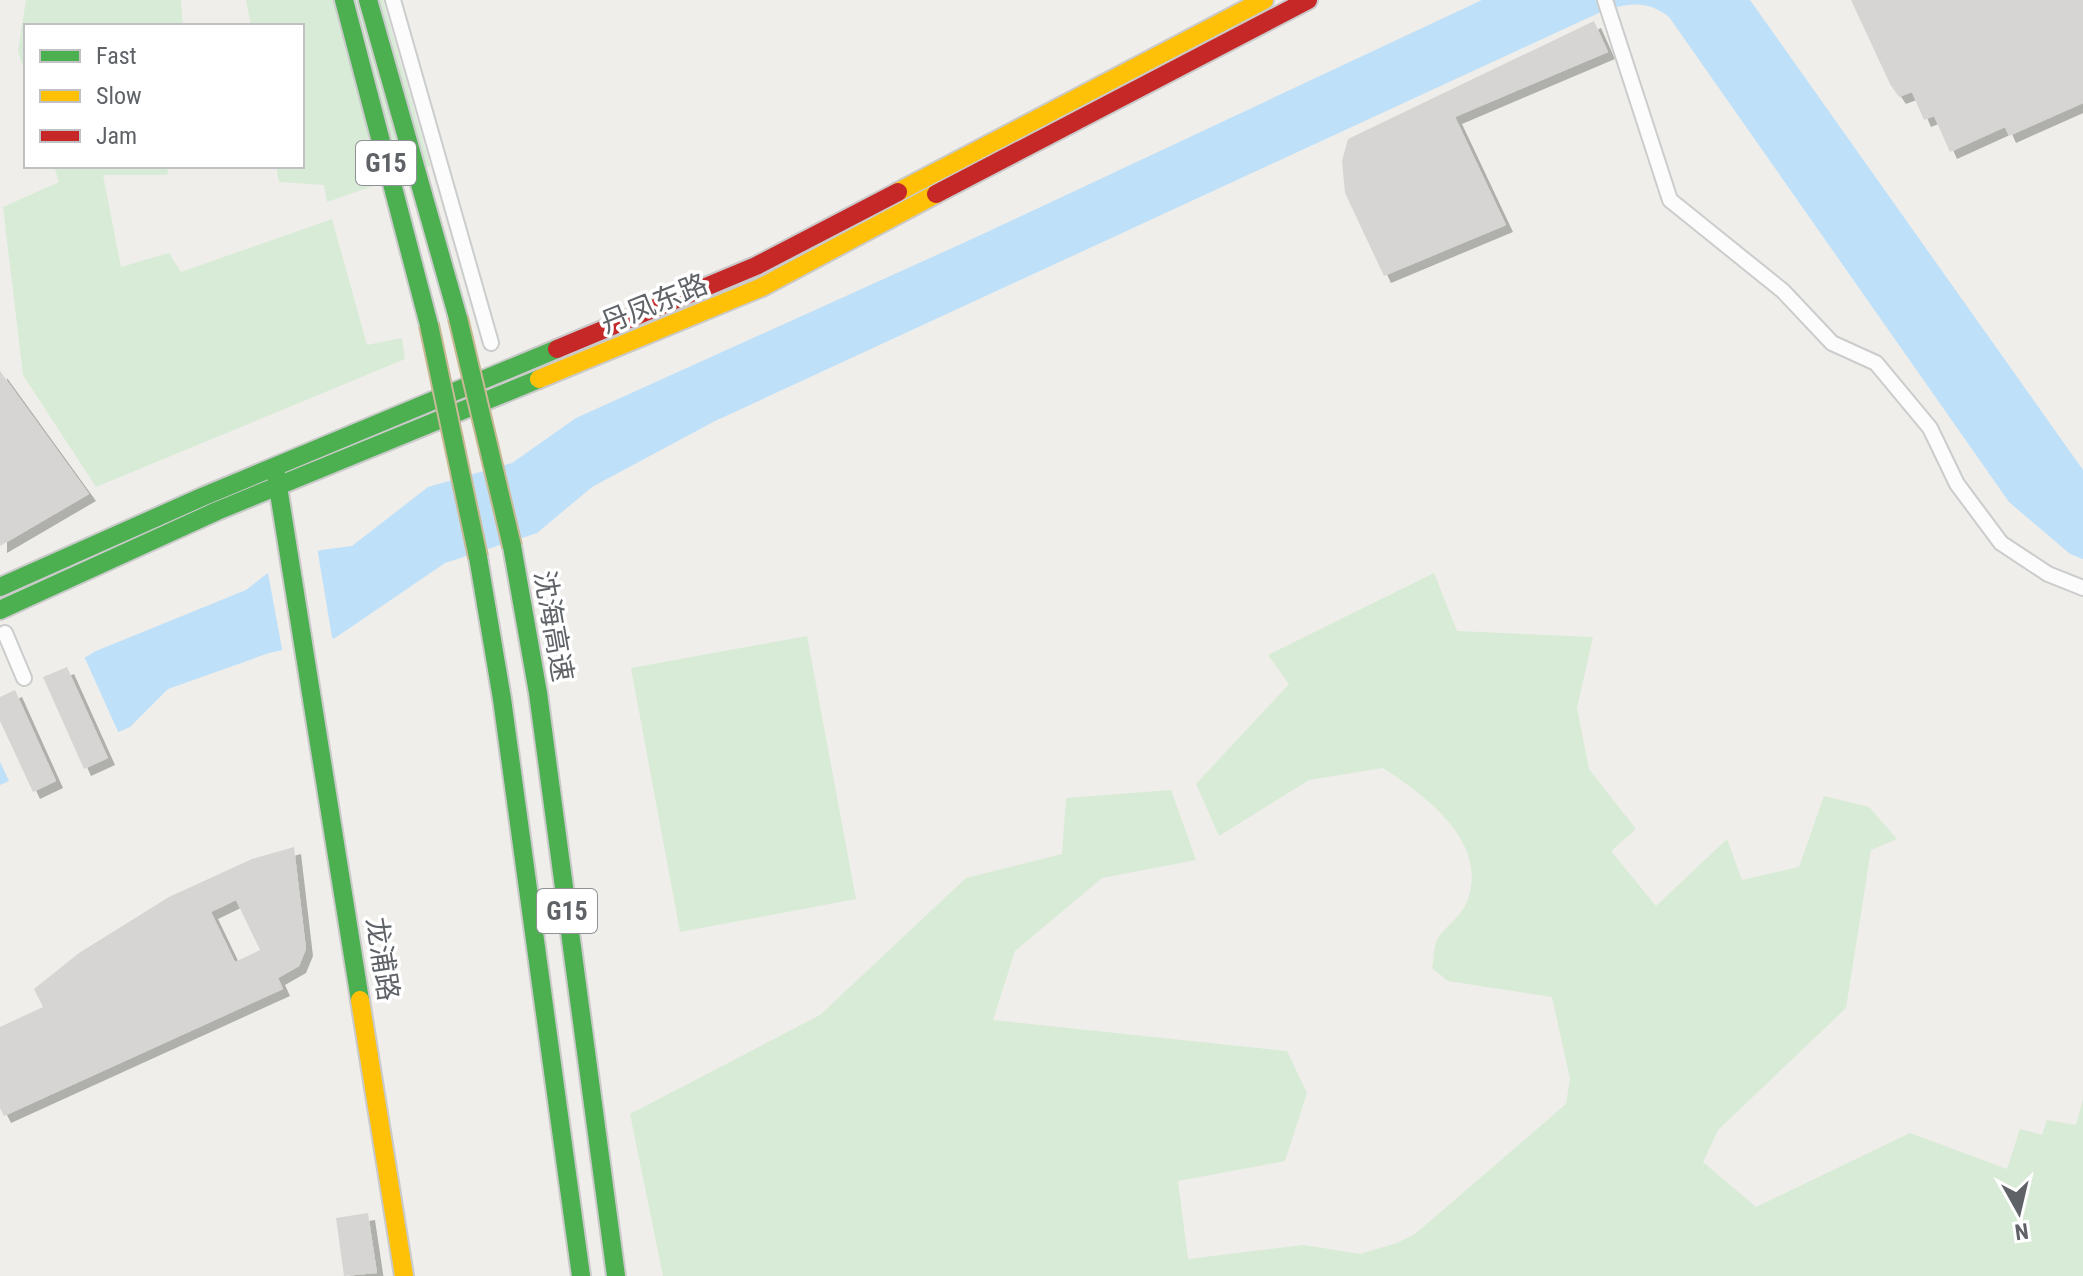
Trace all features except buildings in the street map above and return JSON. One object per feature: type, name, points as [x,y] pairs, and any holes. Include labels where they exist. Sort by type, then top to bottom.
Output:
[{"type":"main road","name":"G15","points":[[344,0],[429,325],[478,557],[502,699],[581,1276]]},
{"type":"main road","name":"沈海高速","points":[[368,0],[458,318],[512,546],[538,693],[616,1276]]},
{"type":"main road","name":"丹凤东路","points":[[0,587],[275,466],[756,266],[1264,0]]},
{"type":"main road","name":"丹凤东路","points":[[0,610],[277,487],[762,287],[1166,71],[1308,0]]},
{"type":"main road","name":"龙浦路","points":[[275,466],[404,1276]]},
{"type":"street","points":[[393,0],[491,343]]},
{"type":"street","points":[[1605,0],[1670,200],[1783,291],[1832,343],[1876,363],[1930,428],[1957,484],[2001,543],[2048,574],[2083,588]]},
{"type":"street","points":[[5,633],[24,678]]},
{"type":"green space","points":[[26,0],[181,0],[183,24],[24,24],[24,70],[18,51]]},
{"type":"green space","points":[[246,0],[383,0],[430,166],[327,202],[324,185],[279,182],[276,168],[304,168],[304,24],[251,24]]},
{"type":"green space","points":[[55,168],[169,168],[167,175],[103,175],[121,267],[169,253],[181,272],[332,219],[367,345],[402,338],[405,359],[96,487],[23,375],[3,207],[59,182]]},
{"type":"green space","points":[[1434,573],[1457,631],[1593,637],[1577,708],[1589,769],[1636,829],[1611,851],[1656,906],[1727,839],[1742,880],[1799,867],[1824,796],[1869,807],[1897,839],[1871,850],[1846,1008],[1718,1130],[1703,1162],[1756,1207],[1910,1133],[2007,1169],[2020,1129],[2042,1135],[2047,1120],[2076,1125],[2083,1099],[2083,1276],[663,1276],[630,1114],[820,1015],[966,878],[1062,854],[1066,798],[1171,790],[1196,860],[1102,878],[1015,951],[993,1020],[1287,1051],[1307,1093],[1285,1161],[1178,1181],[1188,1259],[1304,1245],[1360,1254],[1397,1243],[1415,1234],[1566,1104],[1570,1079],[1552,997],[1448,981],[1432,968],[1436,941],[1463,909],[1472,882],[1470,861],[1463,842],[1450,824],[1418,793],[1383,768],[1309,780],[1219,836],[1196,784],[1289,684],[1268,655]]},
{"type":"green space","points":[[807,636],[856,899],[680,932],[631,668]]},
{"type":"water","points":[[1482,0],[1750,0],[2083,470],[2083,559],[2070,554],[2009,502],[1669,17],[1653,8],[1630,5],[1603,11],[715,421],[592,487],[537,533],[445,563],[335,638],[269,653],[168,689],[130,727],[0,785],[0,708],[96,651],[246,590],[269,572],[321,550],[352,546],[428,487],[512,463],[576,418],[972,239]]},
{"type":"pier","points":[[317,547],[333,643],[283,654],[267,568]]},
{"type":"pier","points":[[83,654],[120,736],[11,785],[0,762],[0,703]]},
{"type":"traffic: fast","points":[[344,0],[429,325]]},
{"type":"traffic: fast","points":[[368,0],[458,318]]},
{"type":"traffic: fast","points":[[458,318],[512,546]]},
{"type":"traffic: fast","points":[[429,325],[478,557]]},
{"type":"traffic: fast","points":[[0,587],[202,497],[557,349]]},
{"type":"traffic: fast","points":[[0,610],[217,511],[539,379]]},
{"type":"traffic: fast","points":[[276,474],[360,1000]]},
{"type":"traffic: fast","points":[[512,546],[538,693],[616,1276]]},
{"type":"traffic: fast","points":[[478,557],[502,699],[581,1276]]},
{"type":"traffic: slow","points":[[898,192],[1264,0]]},
{"type":"traffic: slow","points":[[539,379],[762,287],[936,194]]},
{"type":"traffic: slow","points":[[360,1000],[404,1276]]},
{"type":"traffic: jam","points":[[936,194],[1308,0]]},
{"type":"traffic: jam","points":[[557,349],[756,266],[898,192]]}]
